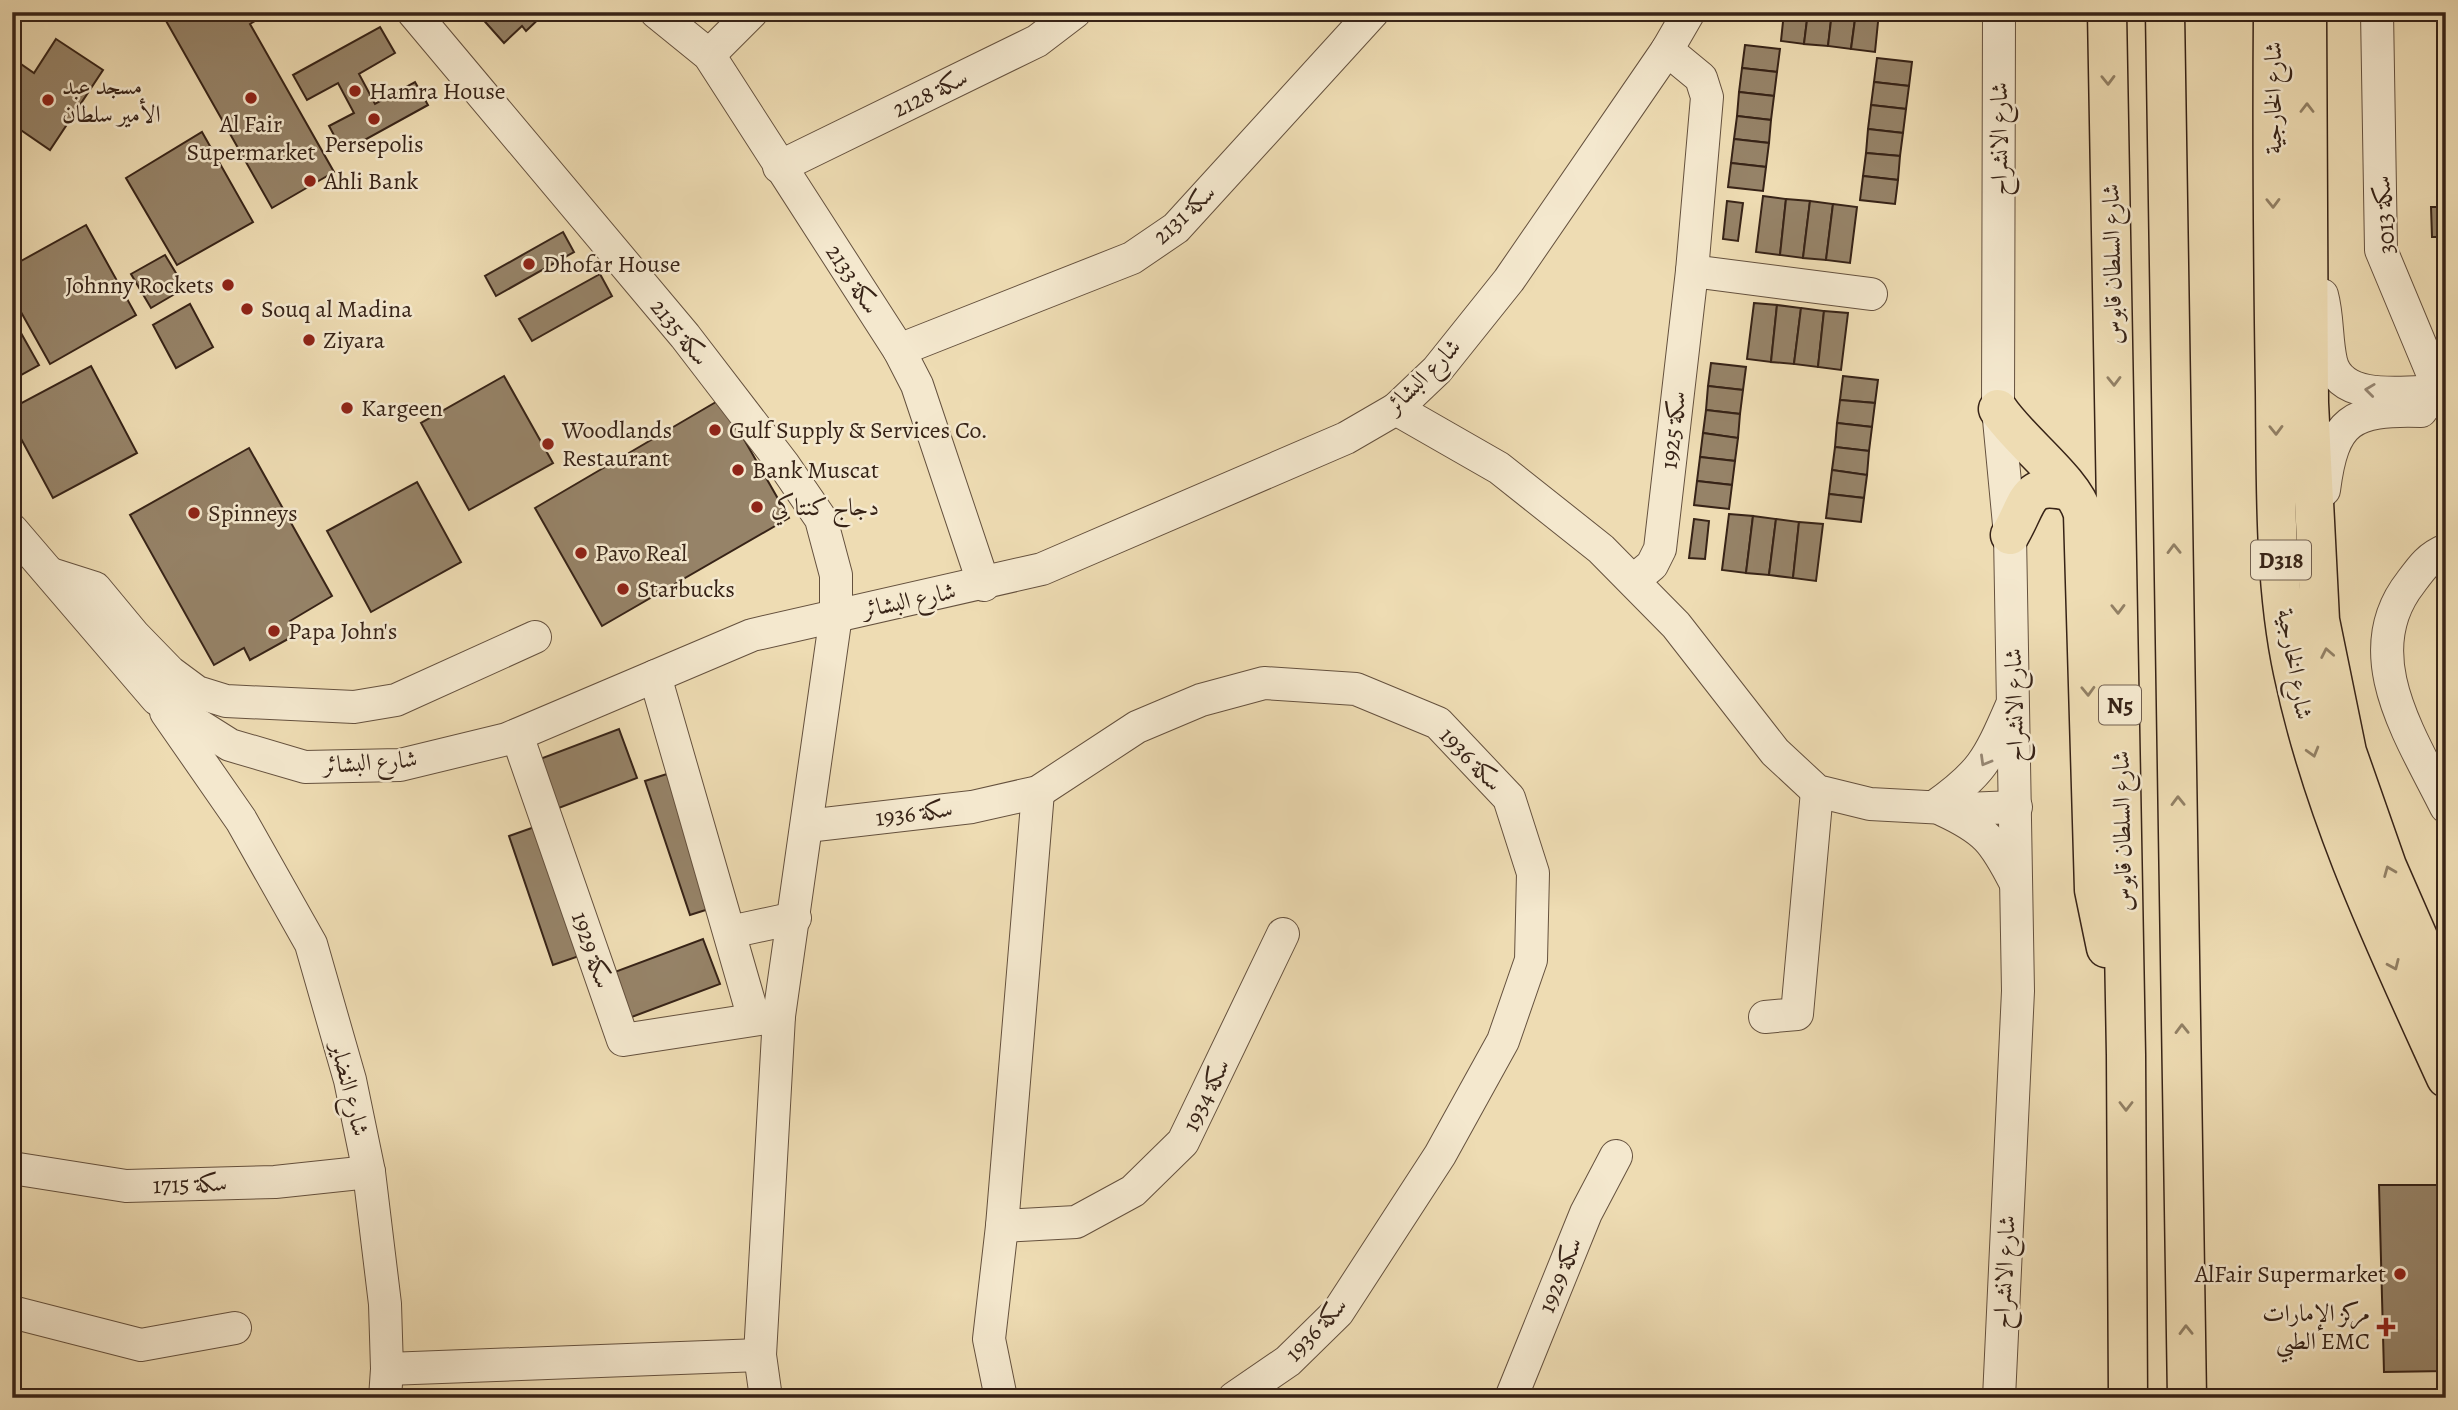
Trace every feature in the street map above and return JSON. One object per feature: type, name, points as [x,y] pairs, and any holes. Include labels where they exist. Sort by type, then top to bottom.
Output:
[{"type":"main road","name":"شارع السلطان قابوس","points":[[2107,12],[2126,1055],[2128,1398]]},
{"type":"main road","name":"N5","points":[[2165,12],[2187,1398]]},
{"type":"main road","name":"شارع الخارجية","points":[[2273,12],[2276,456],[2285,619],[2292,671],[2314,754],[2356,879],[2446,1078]]},
{"type":"main road","name":"شارع الخارجية","points":[[2307,12],[2314,553],[2320,620],[2347,752],[2387,866],[2446,1001]]},
{"type":"main road","points":[[1998,409],[2022,441],[2071,492],[2083,514],[2094,890],[2126,1055]]},
{"type":"main road","points":[[2010,535],[2028,497],[2036,489],[2051,486],[2071,492]]},
{"type":"street","name":"سكة 2135","points":[[413,12],[692,346],[784,465],[821,519],[836,575],[836,615]]},
{"type":"street","name":"سكة 2133","points":[[656,12],[709,55],[899,350],[917,385],[984,585]]},
{"type":"street","points":[[709,55],[752,12]]},
{"type":"street","name":"سكة 2128","points":[[779,167],[1037,41],[1075,12]]},
{"type":"street","name":"سكة 2131","points":[[899,350],[1132,258],[1176,228],[1373,12]]},
{"type":"street","name":"شارع البشائر","points":[[12,530],[62,577],[157,699],[230,746],[304,767],[400,765],[517,736],[752,635],[984,585],[1042,569],[1346,438],[1396,409],[1437,370],[1509,280],[1667,50],[1689,12]]},
{"type":"street","name":"شارع الانشراح","points":[[1999,12],[1998,409],[2010,535],[2018,991],[1999,1398]]},
{"type":"street","name":"سكة 3013","points":[[2377,12],[2381,250],[2443,403]]},
{"type":"street","name":"سكة 1925","points":[[1633,580],[1652,565],[1660,549],[1692,271],[1707,97],[1701,78],[1667,50]]},
{"type":"street","points":[[2308,244],[2324,302],[2331,363],[2339,377],[2354,388],[2443,403]]},
{"type":"street","points":[[1692,271],[1871,294]]},
{"type":"street","points":[[2314,553],[2329,453],[2340,431],[2351,422],[2369,415],[2443,403]]},
{"type":"street","points":[[1396,409],[1499,468],[1601,549],[1676,625],[1775,752],[1817,791],[1870,804],[2016,807]]},
{"type":"street","points":[[2446,550],[2430,556],[2396,601],[2385,656],[2398,710],[2446,807]]},
{"type":"street","points":[[62,577],[95,588],[134,635],[170,672],[197,692],[226,701],[354,707],[396,700],[535,637]]},
{"type":"street","points":[[766,1398],[760,1355],[766,1018],[795,918],[836,615]]},
{"type":"street","points":[[655,676],[730,933],[766,1018]]},
{"type":"street","name":"سكة 1936","points":[[807,826],[972,807],[1038,792],[1137,727],[1201,700],[1264,683],[1356,689],[1438,723],[1509,798],[1533,873],[1531,960],[1503,1041],[1440,1155],[1338,1312],[1288,1361],[1234,1398]]},
{"type":"street","name":"شارع النضاير","points":[[157,699],[230,803],[311,944],[350,1080],[369,1172],[385,1304],[386,1383]]},
{"type":"street","points":[[1937,807],[1976,776],[1997,741],[2014,700]]},
{"type":"street","name":"سكة 1929","points":[[517,736],[623,1040],[766,1018]]},
{"type":"street","points":[[230,803],[232,783],[260,754]]},
{"type":"street","points":[[1765,1017],[1797,1014],[1817,791]]},
{"type":"street","points":[[1001,1398],[989,1339],[1002,1226],[1038,792]]},
{"type":"street","points":[[1937,807],[1975,825],[1992,841],[2017,885]]},
{"type":"street","points":[[730,933],[795,918]]},
{"type":"street","name":"سكة 1934","points":[[1002,1226],[1076,1222],[1133,1191],[1183,1142],[1283,934]]},
{"type":"street","name":"سكة 1929","points":[[1511,1398],[1586,1213],[1616,1156]]},
{"type":"street","name":"سكة 1715","points":[[12,1168],[126,1186],[275,1182],[369,1172]]},
{"type":"street","points":[[12,1312],[141,1345],[235,1328]]},
{"type":"street","points":[[386,1383],[760,1355]]},
{"type":"building","name":"Al Fair Supermarket","points":[[161,12],[270,12],[250,24],[334,172],[272,208]]},
{"type":"building","points":[[467,12],[482,12],[473,20]]},
{"type":"building","points":[[482,12],[546,12],[526,31],[522,26],[504,43],[479,15]]},
{"type":"building","points":[[1784,12],[1808,12],[1804,44],[1781,41]]},
{"type":"building","points":[[1808,12],[1832,12],[1828,46],[1804,44]]},
{"type":"building","points":[[1832,12],[1856,12],[1851,49],[1828,46]]},
{"type":"building","points":[[1856,12],[1879,12],[1875,52],[1851,49]]},
{"type":"building","name":"Hamra House","points":[[380,27],[395,53],[359,74],[375,104],[415,82],[428,105],[343,152],[329,126],[354,113],[338,83],[307,100],[293,75]]},
{"type":"building","name":"مسجد عبد الأمير سلطان","points":[[56,39],[103,70],[50,150],[12,124],[12,65],[15,60],[34,73]]},
{"type":"building","points":[[1745,45],[1780,49],[1777,72],[1742,68]]},
{"type":"building","points":[[1877,58],[1912,62],[1909,86],[1874,82]]},
{"type":"building","points":[[1742,68],[1777,72],[1774,96],[1739,92]]},
{"type":"building","points":[[1874,82],[1909,86],[1906,109],[1871,105]]},
{"type":"building","points":[[2438,87],[2446,87],[2446,117],[2439,117]]},
{"type":"building","points":[[1739,92],[1774,96],[1771,120],[1737,116]]},
{"type":"building","points":[[1871,105],[1906,109],[1903,133],[1868,129]]},
{"type":"building","points":[[1737,116],[1771,120],[1769,143],[1734,139]]},
{"type":"building","points":[[2441,128],[2446,128],[2446,158],[2442,158]]},
{"type":"building","points":[[1868,129],[1903,133],[1900,156],[1866,153]]},
{"type":"building","points":[[202,132],[253,222],[177,265],[126,178]]},
{"type":"building","points":[[1734,139],[1769,143],[1766,167],[1731,163]]},
{"type":"building","points":[[1866,153],[1900,156],[1898,180],[1863,176]]},
{"type":"building","points":[[1731,163],[1766,167],[1763,191],[1728,187]]},
{"type":"building","points":[[2441,166],[2446,166],[2446,196],[2442,196]]},
{"type":"building","points":[[1863,176],[1898,180],[1895,204],[1860,200]]},
{"type":"building","points":[[1763,196],[1786,199],[1780,255],[1756,252]]},
{"type":"building","points":[[1786,199],[1810,201],[1803,258],[1780,255]]},
{"type":"building","points":[[1727,201],[1743,203],[1738,241],[1723,239]]},
{"type":"building","points":[[1810,201],[1833,204],[1826,260],[1803,258]]},
{"type":"building","points":[[1833,204],[1857,207],[1850,263],[1826,260]]},
{"type":"building","points":[[2431,207],[2446,207],[2446,237],[2432,237]]},
{"type":"building","points":[[86,225],[136,315],[50,364],[12,296],[12,266]]},
{"type":"building","name":"Dhofar House","points":[[563,232],[574,252],[496,296],[485,276]]},
{"type":"building","points":[[165,255],[185,288],[151,308],[131,274]]},
{"type":"building","points":[[600,274],[612,296],[532,341],[519,319]]},
{"type":"building","points":[[1754,303],[1777,305],[1771,362],[1747,359]]},
{"type":"building","points":[[190,304],[213,347],[176,368],[153,325]]},
{"type":"building","points":[[1777,305],[1801,308],[1794,364],[1771,362]]},
{"type":"building","points":[[1801,308],[1824,311],[1818,367],[1794,364]]},
{"type":"building","points":[[1824,311],[1848,313],[1841,370],[1818,367]]},
{"type":"building","points":[[12,317],[39,365],[12,380]]},
{"type":"building","points":[[1711,363],[1746,367],[1743,390],[1708,386]]},
{"type":"building","points":[[91,366],[137,453],[53,498],[12,422],[12,408]]},
{"type":"building","points":[[504,376],[553,463],[469,510],[421,423]]},
{"type":"building","points":[[1843,376],[1878,380],[1875,403],[1840,400]]},
{"type":"building","points":[[1708,386],[1743,390],[1740,414],[1706,410]]},
{"type":"building","points":[[721,399],[789,518],[602,626],[535,508]]},
{"type":"building","points":[[1840,400],[1875,403],[1872,427],[1837,423]]},
{"type":"building","points":[[1706,410],[1740,414],[1738,438],[1703,433]]},
{"type":"building","points":[[1837,423],[1872,427],[1869,451],[1835,447]]},
{"type":"building","points":[[1703,433],[1738,438],[1735,461],[1700,457]]},
{"type":"building","points":[[1835,447],[1869,451],[1867,475],[1832,470]]},
{"type":"building","points":[[249,448],[332,596],[290,621],[297,634],[250,660],[244,648],[214,665],[130,515]]},
{"type":"building","points":[[1700,457],[1735,461],[1732,485],[1697,481]]},
{"type":"building","points":[[1832,470],[1867,475],[1864,498],[1829,494]]},
{"type":"building","points":[[1697,481],[1732,485],[1729,509],[1694,505]]},
{"type":"building","points":[[417,482],[461,562],[371,612],[327,531]]},
{"type":"building","points":[[1829,494],[1864,498],[1861,522],[1826,518]]},
{"type":"building","points":[[1729,514],[1753,516],[1746,573],[1722,570]]},
{"type":"building","points":[[1753,516],[1776,519],[1769,575],[1746,573]]},
{"type":"building","points":[[1694,519],[1709,521],[1705,559],[1689,558]]},
{"type":"building","points":[[1776,519],[1799,522],[1793,578],[1769,575]]},
{"type":"building","points":[[1799,522],[1823,524],[1816,581],[1793,578]]},
{"type":"building","points":[[2446,635],[2446,653],[2439,638]]},
{"type":"building","points":[[619,729],[637,778],[551,811],[532,762]]},
{"type":"building","points":[[670,773],[715,907],[690,915],[645,781]]},
{"type":"building","points":[[543,824],[588,953],[553,965],[509,836]]},
{"type":"building","points":[[703,939],[720,984],[629,1018],[612,973]]},
{"type":"building","points":[[2379,1185],[2446,1185],[2446,1371],[2384,1372]]},
{"type":"place","name":"Hamra House","points":[[355,91]]},
{"type":"place","name":"Al Fair Supermarket","points":[[251,98]]},
{"type":"place","name":"مسجد عبد الأمير سلطان","points":[[48,100]]},
{"type":"place","name":"Persepolis","points":[[374,119]]},
{"type":"place","name":"Ahli Bank","points":[[310,181]]},
{"type":"place","name":"Dhofar House","points":[[529,264]]},
{"type":"place","name":"Johnny Rockets","points":[[228,285]]},
{"type":"place","name":"Souq al Madina","points":[[247,309]]},
{"type":"place","name":"Ziyara","points":[[309,340]]},
{"type":"place","name":"Kargeen","points":[[347,408]]},
{"type":"place","name":"Gulf Supply & Services Co.","points":[[715,430]]},
{"type":"place","name":"Woodlands Restaurant","points":[[548,444]]},
{"type":"place","name":"Bank Muscat","points":[[738,470]]},
{"type":"place","name":"دجاج كنتاكي","points":[[757,507]]},
{"type":"place","name":"Spinneys","points":[[194,513]]},
{"type":"place","name":"Pavo Real","points":[[581,553]]},
{"type":"place","name":"Starbucks","points":[[623,589]]},
{"type":"place","name":"Papa John's","points":[[274,631]]},
{"type":"place","name":"AlFair Supermarket","points":[[2400,1274]]},
{"type":"place","name":"مركز الإمارات الطبي EMC","points":[[2386,1327]]}]
